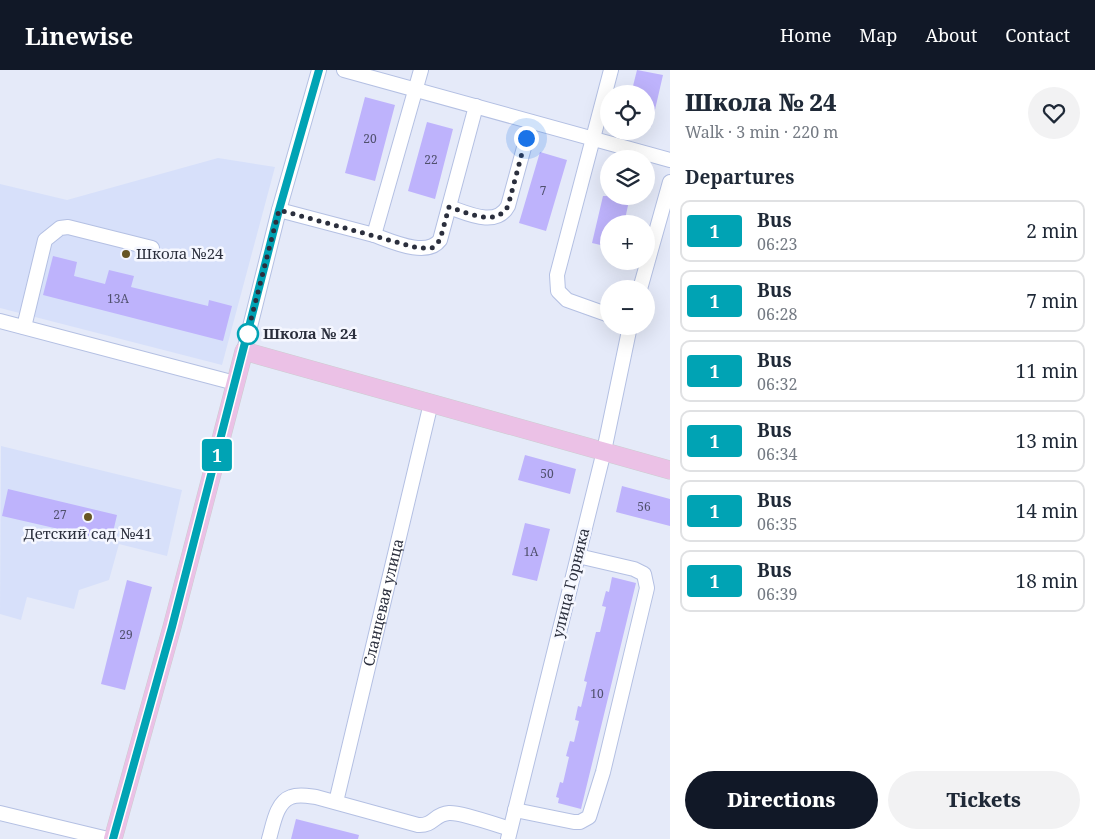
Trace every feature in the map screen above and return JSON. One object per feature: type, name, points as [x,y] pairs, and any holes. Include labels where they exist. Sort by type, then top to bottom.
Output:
[{"type":"main road","points":[[113,839],[172,627],[244,351],[670,470]]},
{"type":"street","points":[[244,351],[279,210],[319,70]]},
{"type":"street","points":[[344,70],[670,160]]},
{"type":"street","points":[[374,235],[421,70]]},
{"type":"street","points":[[600,312],[567,300],[558,291],[557,276],[611,70]]},
{"type":"street","points":[[279,210],[418,248],[432,248],[440,240],[476,106]]},
{"type":"street","points":[[449,207],[485,218],[505,212],[531,122]]},
{"type":"street","points":[[643,280],[670,182]]},
{"type":"street","points":[[24,327],[45,240],[60,228],[68,227],[152,248]]},
{"type":"street","points":[[0,321],[235,383]]},
{"type":"street","name":"улица Горняка","points":[[509,834],[604,451],[628,335]]},
{"type":"street","name":"Сланцевая улица","points":[[336,802],[431,403]]},
{"type":"street","points":[[515,810],[574,822],[586,820],[591,813],[602,772],[647,588],[644,574],[634,569],[578,556]]},
{"type":"street","points":[[269,839],[283,802],[291,797],[300,795],[316,797],[426,826],[439,815],[452,813],[509,834]]},
{"type":"street","points":[[0,813],[108,839]]},
{"type":"shaded area","name":"Школа №24","points":[[218,158],[275,167],[222,365],[0,308],[0,184],[67,200]]},
{"type":"shaded area","name":"Детский сад №41","points":[[1,446],[182,490],[167,556],[119,544],[109,580],[79,590],[74,609],[27,597],[21,620],[0,614]]},
{"type":"building","points":[[637,70],[663,75],[655,110],[655,85],[633,85]]},
{"type":"building","points":[[365,97],[395,105],[375,181],[345,173]]},
{"type":"building","points":[[427,122],[453,129],[435,199],[408,191]]},
{"type":"building","points":[[540,152],[567,160],[546,231],[519,223]]},
{"type":"building","points":[[601,205],[628,205],[626,215],[600,215],[600,245],[592,243]]},
{"type":"building","points":[[53,256],[77,262],[74,276],[105,284],[109,270],[134,276],[131,287],[208,306],[209,300],[232,306],[223,341],[43,295]]},
{"type":"building","points":[[525,455],[576,469],[570,494],[518,480]]},
{"type":"building","points":[[622,486],[670,499],[670,526],[616,512]]},
{"type":"building","points":[[8,489],[117,515],[111,541],[2,516]]},
{"type":"building","points":[[525,523],[550,529],[537,581],[512,575]]},
{"type":"building","points":[[612,577],[636,583],[581,809],[558,803],[559,798],[556,797],[560,782],[563,783],[569,757],[566,756],[570,741],[574,742],[579,721],[575,720],[578,706],[581,707],[587,682],[584,681],[596,632],[600,632],[606,607],[602,606],[606,591],[609,592]]},
{"type":"building","points":[[127,580],[152,587],[125,690],[101,684]]},
{"type":"building","points":[[296,819],[359,835],[358,839],[291,839]]},
{"type":"bus line","name":"1","points":[[113,839],[172,627],[279,210],[319,70]]},
{"type":"place","name":"Школа №24","points":[[126,254]]},
{"type":"place","name":"Школа № 24","points":[[248,334]]},
{"type":"place","name":"Детский сад №41","points":[[88,517]]},
{"type":"route","points":[[248,334],[246,339],[279,210],[418,248],[432,248],[440,240],[449,207],[485,218],[494,217],[505,212],[526,138]]}]
